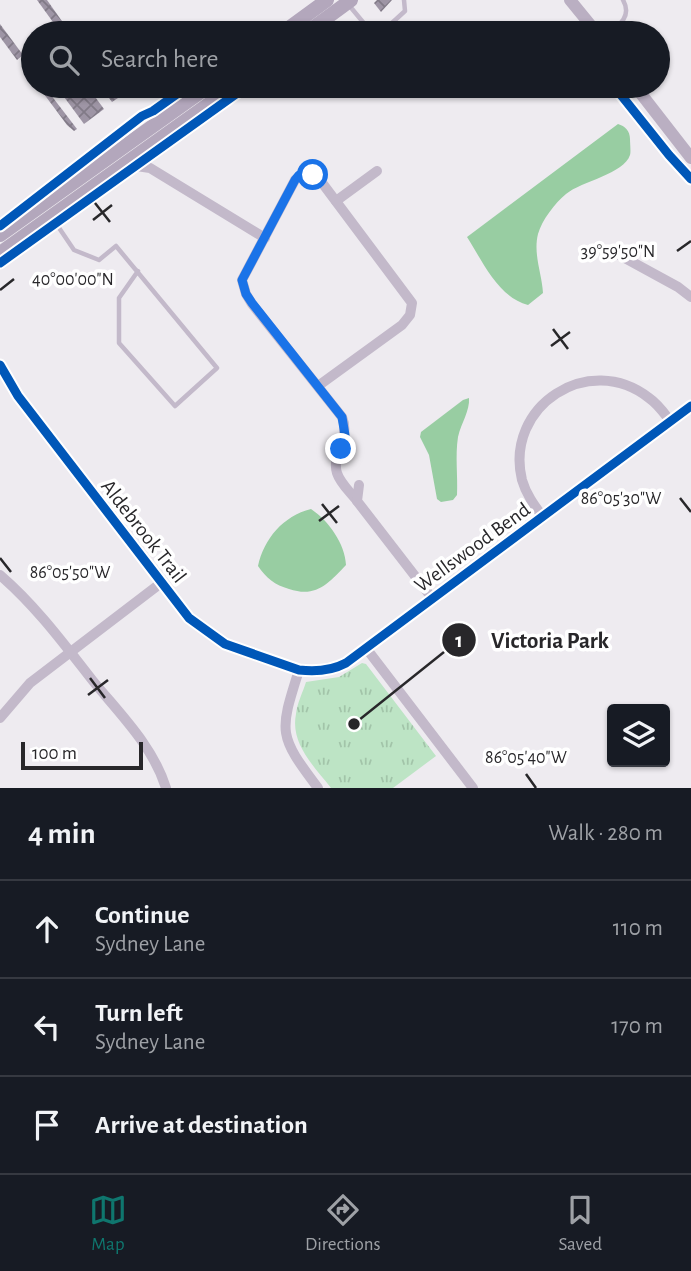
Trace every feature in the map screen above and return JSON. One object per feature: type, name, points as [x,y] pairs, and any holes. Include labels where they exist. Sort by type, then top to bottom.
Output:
[{"type":"main road","points":[[296,21],[314,6],[327,0]]},
{"type":"main road","points":[[322,21],[348,1]]},
{"type":"main road","points":[[0,253],[46,210],[193,98]]},
{"type":"main road","points":[[0,235],[123,164],[217,98]]},
{"type":"street","points":[[570,0],[587,21]]},
{"type":"street","points":[[644,98],[691,158]]},
{"type":"street","points":[[143,150],[150,168]]},
{"type":"street","points":[[123,164],[150,168],[265,238]]},
{"type":"street","points":[[336,201],[377,171]]},
{"type":"street","points":[[318,386],[402,325],[410,315],[412,303],[320,180],[306,174],[299,175],[295,180],[242,280],[243,287],[252,303],[342,417],[345,435],[336,461],[337,475],[432,598]]},
{"type":"street","points":[[614,253],[678,287],[691,298]]},
{"type":"street","name":"Aldebrook Trail","points":[[0,365],[18,396],[189,618],[225,644],[299,670]]},
{"type":"street","points":[[543,517],[524,487],[520,453],[526,429],[534,415],[554,395],[586,381],[619,382],[648,396],[671,422]]},
{"type":"street","name":"Wellswood Bend","points":[[299,670],[339,667],[691,406]]},
{"type":"street","points":[[357,501],[359,485]]},
{"type":"street","points":[[0,575],[33,606],[153,757],[166,788]]},
{"type":"street","points":[[0,718],[24,689],[161,583]]},
{"type":"street","points":[[366,648],[473,788]]},
{"type":"street","points":[[299,670],[288,708],[285,732],[290,750],[318,788]]},
{"type":"lane","points":[[394,21],[405,11],[404,0]]},
{"type":"lane","points":[[622,21],[625,18],[626,9],[623,0]]},
{"type":"lane","points":[[348,1],[363,21]]},
{"type":"lane","points":[[46,210],[74,250],[99,260],[116,246],[138,271],[217,368],[175,406],[119,343],[119,298],[138,271]]},
{"type":"green space","points":[[362,663],[366,664],[436,756],[393,788],[331,788],[300,745],[295,725],[298,706],[306,682],[339,677]]},
{"type":"shaded area","points":[[618,124],[629,134],[630,155],[620,167],[573,189],[553,207],[543,223],[537,241],[543,293],[528,305],[517,301],[492,277],[467,237]]},
{"type":"shaded area","points":[[469,398],[458,437],[457,495],[453,500],[441,502],[437,499],[429,455],[420,437],[421,432]]},
{"type":"shaded area","points":[[311,509],[335,534],[343,549],[346,565],[321,587],[307,592],[275,583],[258,566],[265,547],[276,530],[292,517]]},
{"type":"building","points":[[37,0],[47,0],[62,21],[52,21]]},
{"type":"building","points":[[377,0],[392,0],[381,12],[374,3]]},
{"type":"building","points":[[0,24],[21,52],[21,57],[17,60],[0,37]]},
{"type":"building","points":[[47,98],[53,98],[77,129],[74,131]]},
{"type":"building","points":[[65,98],[96,98],[104,109],[84,124]]},
{"type":"cycle path","points":[[0,226],[142,116],[171,98]]},
{"type":"cycle path","points":[[0,263],[230,98]]},
{"type":"cycle path","points":[[623,98],[691,179]]},
{"type":"cycle path","points":[[0,365],[18,396],[189,618],[225,644],[305,671],[329,669],[346,663],[691,406]]},
{"type":"place","name":"Victoria Park","points":[[354,724]]},
{"type":"route","points":[[313,175],[299,175],[295,180],[242,280],[252,303],[342,417],[345,435],[341,449]]}]
